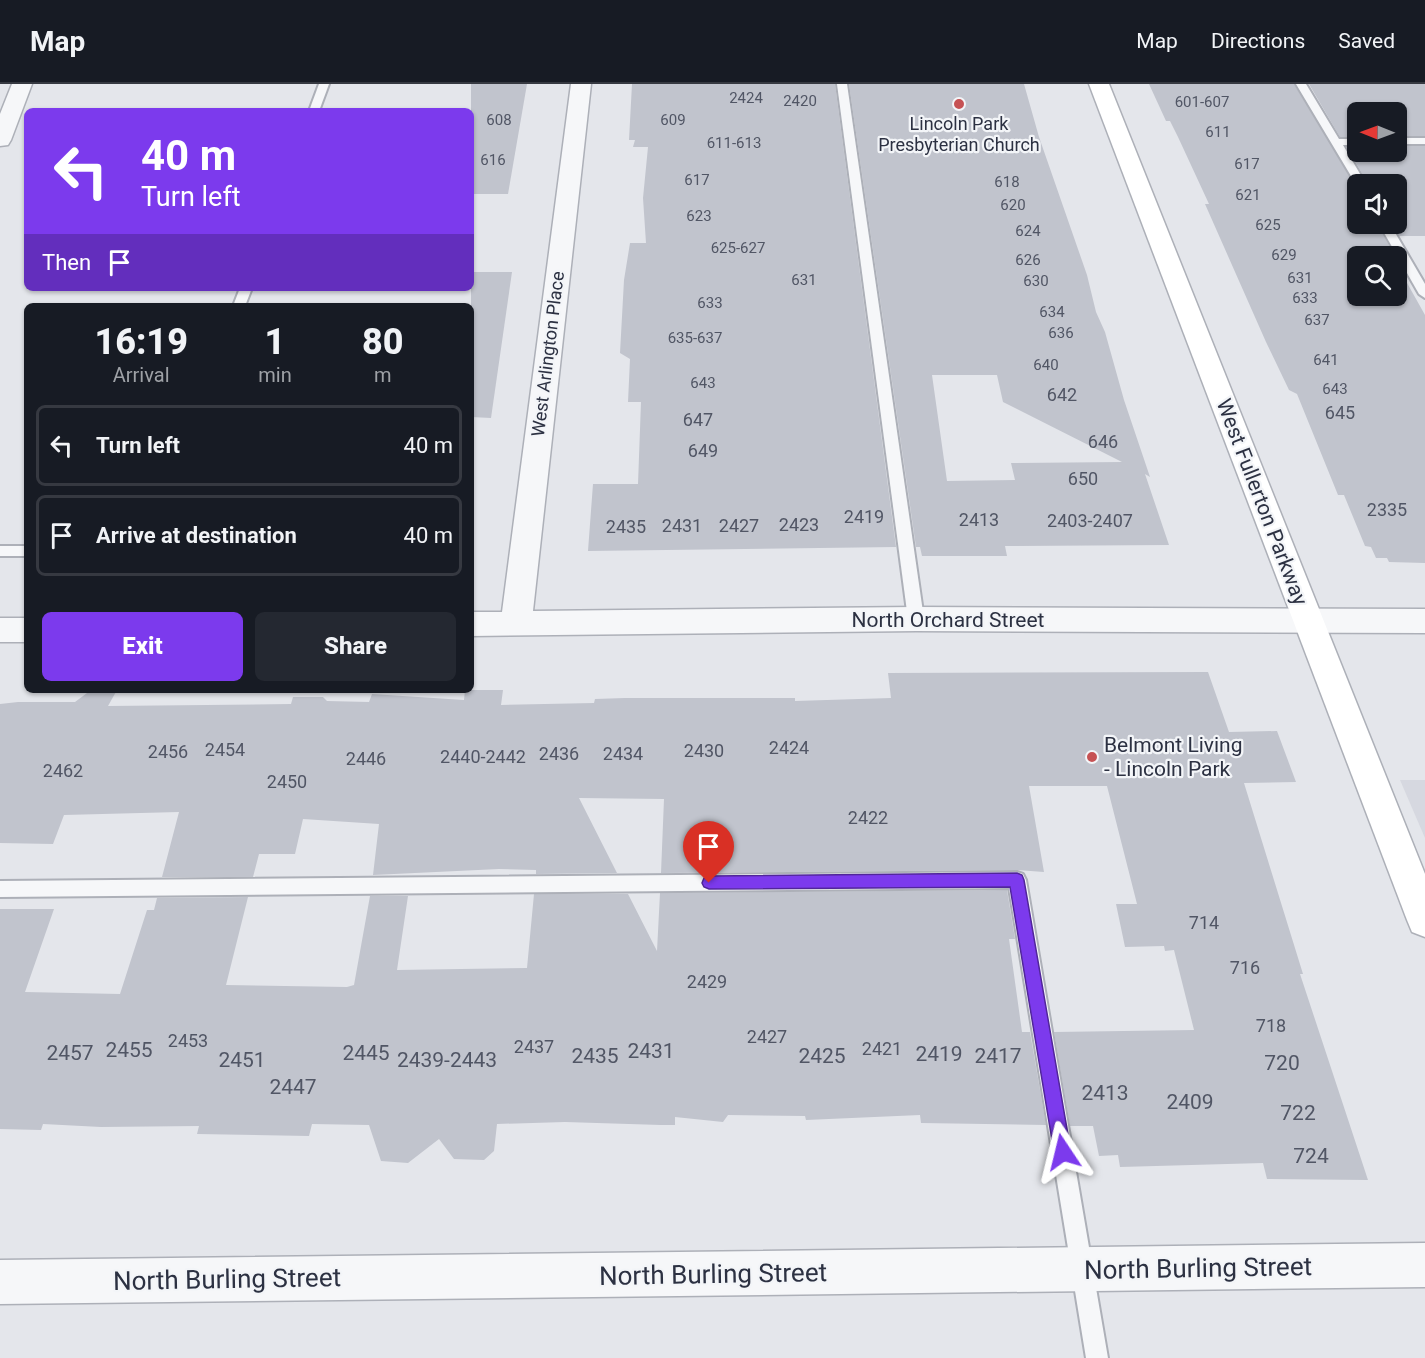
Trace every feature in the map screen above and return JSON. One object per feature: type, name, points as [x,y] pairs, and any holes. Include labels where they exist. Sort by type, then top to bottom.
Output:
[{"type":"main road","name":"West Fullerton Parkway","points":[[1099,84],[1425,920]]},
{"type":"street","points":[[0,140],[22,84]]},
{"type":"street","name":"West Arlington Place","points":[[516,624],[580,84]]},
{"type":"street","name":"North Orchard Street","points":[[474,624],[916,619],[1425,621]]},
{"type":"street","points":[[0,630],[24,630]]},
{"type":"street","name":"North Burling Street","points":[[0,1282],[1425,1266]]},
{"type":"lane","points":[[315,108],[324,84]]},
{"type":"lane","points":[[842,84],[916,619]]},
{"type":"lane","points":[[1301,84],[1355,174]]},
{"type":"lane","points":[[1407,141],[1425,141]]},
{"type":"lane","points":[[1336,142],[1347,142]]},
{"type":"lane","points":[[1390,234],[1425,294]]},
{"type":"lane","points":[[0,551],[24,550]]},
{"type":"lane","points":[[0,889],[1017,880],[1097,1358]]},
{"type":"shaded area","points":[[1400,780],[1425,780],[1425,838]]},
{"type":"building","points":[[471,84],[527,84],[508,194],[474,194],[474,108],[471,108]]},
{"type":"building","points":[[632,84],[835,84],[896,547],[588,551],[593,484],[638,484],[641,402],[628,402],[630,359],[620,353],[624,280],[630,243],[646,243],[643,198],[648,147],[633,147],[635,140],[629,140]]},
{"type":"building","points":[[849,84],[1024,84],[1039,137],[1087,275],[1096,312],[1105,332],[1124,400],[1150,477],[1145,474],[1169,545],[1005,546],[1007,556],[922,556],[920,547],[916,547]],"holes":[[[932,375],[997,375],[1003,402],[1122,462],[1011,463],[1015,480],[947,481]]]},
{"type":"building","points":[[1149,84],[1294,84],[1349,174],[1347,174],[1347,234],[1383,234],[1389,246],[1347,246],[1347,306],[1407,306],[1407,283],[1425,315],[1425,563],[1389,562],[1387,558],[1376,558],[1371,547],[1365,546],[1344,495],[1338,495],[1297,394],[1289,390],[1266,342],[1205,204],[1209,204],[1178,137],[1170,121],[1166,121]]},
{"type":"building","points":[[1309,84],[1425,84],[1425,136],[1407,136],[1407,102],[1347,102],[1347,137],[1340,137]]},
{"type":"building","points":[[1407,146],[1425,146],[1425,236],[1399,236],[1398,234],[1407,234],[1407,174],[1362,174],[1356,162],[1407,162]]},
{"type":"building","points":[[474,272],[512,272],[491,418],[474,417],[474,303],[471,303],[471,291],[474,291]]},
{"type":"building","points":[[1208,672],[1229,732],[1277,731],[1296,782],[1244,783],[1303,974],[1300,974],[1368,1180],[1267,1179],[1263,1163],[1120,1167],[1118,1155],[1099,1156],[1093,1126],[1070,1126],[1054,1032],[1194,1030],[1174,950],[1165,951],[1164,946],[1125,947],[1116,904],[1137,904],[1107,786],[1029,786],[1044,872],[1017,870],[661,873],[664,799],[579,798],[617,873],[536,874],[536,870],[499,869],[373,875],[379,824],[303,819],[295,854],[259,854],[253,877],[162,877],[179,812],[64,815],[53,844],[0,843],[0,704],[75,702],[87,693],[115,693],[108,706],[291,704],[293,697],[323,697],[327,701],[369,702],[372,694],[464,700],[465,693],[474,693],[474,690],[503,690],[501,705],[594,703],[595,699],[625,698],[795,698],[795,701],[891,698],[888,673]]},
{"type":"building","points":[[1007,890],[1015,939],[1009,939],[1022,1032],[1030,1032],[1046,1125],[921,1123],[920,1115],[806,1120],[805,1116],[728,1115],[723,1122],[675,1117],[675,1125],[565,1122],[497,1124],[494,1151],[484,1160],[454,1159],[439,1139],[408,1163],[381,1161],[369,1125],[312,1124],[309,1136],[197,1134],[199,1126],[101,1127],[43,1124],[41,1130],[0,1129],[0,909],[54,909],[25,992],[120,994],[147,910],[154,910],[157,898],[248,897],[226,985],[347,987],[354,985],[370,896],[408,896],[397,970],[527,968],[534,894],[628,894],[657,951],[660,893]]},
{"type":"place","name":"Lincoln Park Presbyterian Church","points":[[959,104]]},
{"type":"place","name":"Belmont Living - Lincoln Park","points":[[1092,757]]},
{"type":"route","points":[[709,883],[1017,880],[1063,1152]]}]
